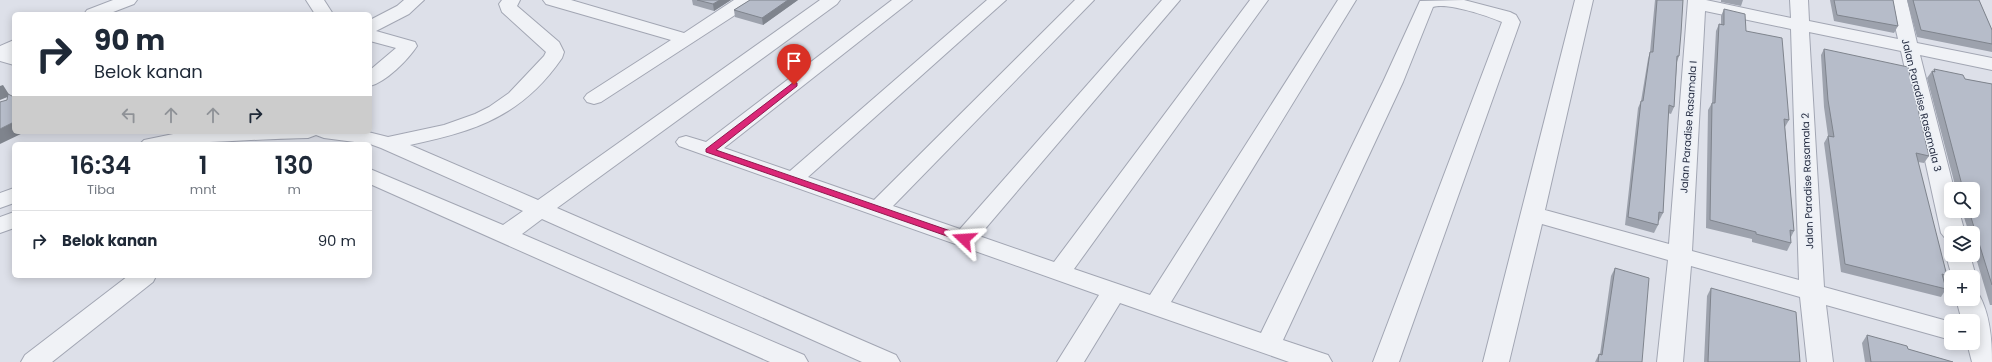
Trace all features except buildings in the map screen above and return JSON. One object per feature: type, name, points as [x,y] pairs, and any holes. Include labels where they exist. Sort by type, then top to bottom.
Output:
[{"type":"street","points":[[95,12],[102,4],[128,0]]},
{"type":"street","points":[[315,0],[323,12]]},
{"type":"street","points":[[372,26],[403,10],[415,0]]},
{"type":"street","points":[[388,143],[454,128],[475,122],[494,113],[522,92],[553,58],[555,52],[552,46],[508,8],[508,4],[511,0]]},
{"type":"street","points":[[552,0],[686,39]]},
{"type":"street","points":[[594,98],[746,0]]},
{"type":"street","points":[[506,234],[539,208],[831,0]]},
{"type":"street","points":[[709,150],[903,0]]},
{"type":"street","points":[[793,179],[997,0]]},
{"type":"street","points":[[879,208],[1085,0]]},
{"type":"street","points":[[964,239],[1171,0]]},
{"type":"street","points":[[1059,272],[1259,0]]},
{"type":"street","points":[[1156,306],[1347,0]]},
{"type":"street","points":[[1496,362],[1534,214],[1584,0]]},
{"type":"street","name":"Jalan Paradise Rasamala 2","points":[[1799,0],[1812,292],[1820,362]]},
{"type":"street","name":"Jalan Paradise Rasamala 3","points":[[1898,0],[1951,226]]},
{"type":"street","points":[[1268,345],[1392,82],[1425,6],[1431,1],[1443,2],[1498,13],[1510,19],[1511,22],[1386,362]]},
{"type":"street","points":[[1697,2],[1992,64]]},
{"type":"street","name":"Jalan Paradise Rasamala I","points":[[1670,362],[1680,255],[1697,2]]},
{"type":"street","points":[[372,36],[408,46],[400,56],[372,78]]},
{"type":"street","points":[[12,47],[4,51],[1,55],[12,58]]},
{"type":"street","points":[[160,142],[168,140],[235,139],[286,134]]},
{"type":"street","points":[[296,142],[305,134]]},
{"type":"street","points":[[341,134],[358,136],[388,143],[887,362]]},
{"type":"street","points":[[686,142],[1319,362]]},
{"type":"street","points":[[372,177],[506,234],[795,362]]},
{"type":"street","points":[[0,201],[12,195]]},
{"type":"street","points":[[1534,214],[1944,329]]},
{"type":"street","points":[[0,226],[12,220]]},
{"type":"street","points":[[34,362],[141,278]]},
{"type":"street","points":[[1070,362],[1115,291]]},
{"type":"street","points":[[1971,306],[1982,345]]},
{"type":"route","points":[[794,85],[709,150],[879,208],[964,239]]}]
